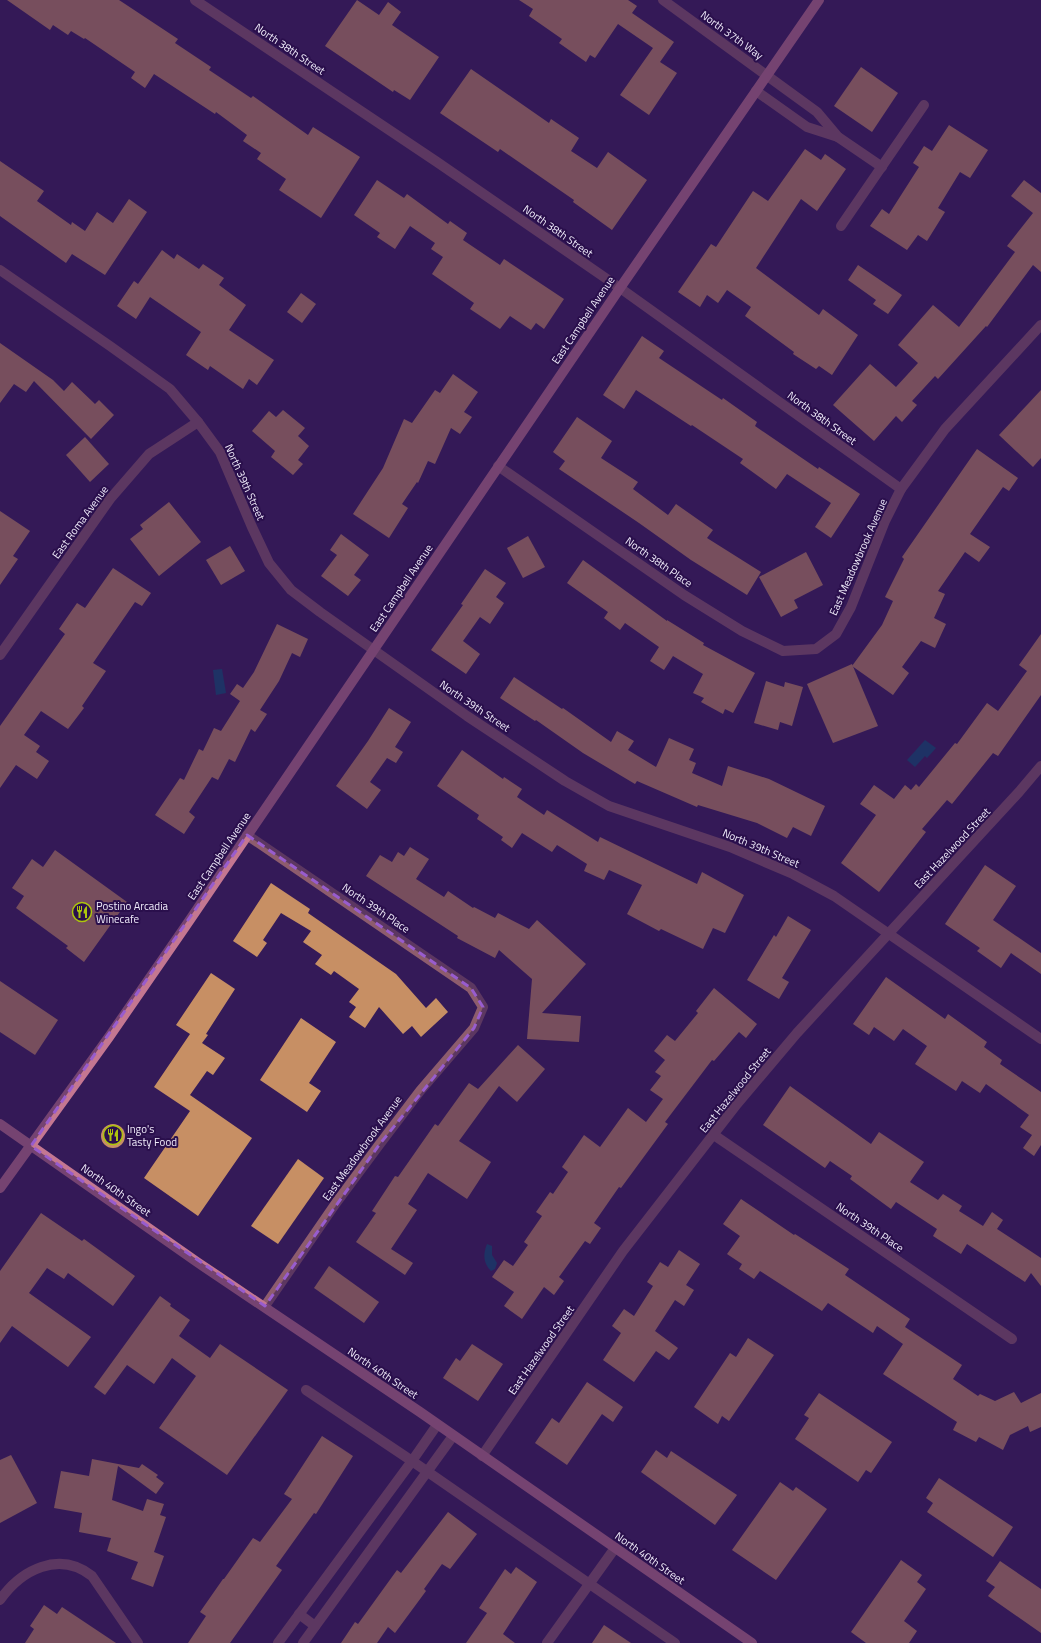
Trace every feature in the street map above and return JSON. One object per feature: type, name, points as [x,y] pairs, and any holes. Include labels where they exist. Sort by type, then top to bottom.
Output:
[{"type":"street","name":"North 38th Street","points":[[195,0],[437,162],[620,288],[901,490]]},
{"type":"street","name":"North 37th Way","points":[[663,0],[817,112],[838,137]]},
{"type":"street","name":"East Campbell Avenue","points":[[0,1188],[109,1037],[498,466],[819,0]]},
{"type":"street","points":[[756,91],[807,127],[838,137],[882,167]]},
{"type":"street","points":[[841,226],[924,105]]},
{"type":"street","points":[[807,127],[817,112]]},
{"type":"street","name":"North 39th Street","points":[[0,270],[170,389],[198,422],[220,452],[269,563],[291,590],[373,651],[467,716],[558,776],[608,806],[730,847],[793,874],[834,896],[1041,1039]]},
{"type":"street","name":"East Meadowbrook Avenue","points":[[816,648],[836,634],[851,607],[885,521],[901,490],[945,428],[1041,325]]},
{"type":"street","name":"East Roma Avenue","points":[[0,655],[110,499],[149,454],[198,422]]},
{"type":"street","name":"North 38th Place","points":[[498,466],[684,595],[742,631],[783,651],[816,648]]},
{"type":"street","name":"East Hazelwood Street","points":[[482,1456],[623,1251],[737,1104],[797,1033],[1019,792],[1041,766]]},
{"type":"street","name":"North 39th Place","points":[[247,835],[472,988],[483,1007]]},
{"type":"street","name":"East Meadowbrook Avenue","points":[[265,1306],[336,1203],[383,1139],[420,1091],[474,1028],[483,1007]]},
{"type":"street","name":"North 40th Street","points":[[0,1124],[197,1262],[265,1306],[752,1643]]},
{"type":"street","name":"North 39th Place","points":[[714,1135],[1012,1339]]},
{"type":"street","points":[[306,1390],[412,1461],[675,1643]]},
{"type":"street","points":[[278,1643],[437,1425]]},
{"type":"street","points":[[303,1643],[453,1436]]},
{"type":"street","points":[[547,1643],[591,1584],[615,1548]]},
{"type":"street","points":[[0,1600],[8,1589],[22,1576],[38,1567],[52,1564],[67,1565],[87,1571],[100,1586],[138,1643]]},
{"type":"street","points":[[299,1614],[316,1626]]},
{"type":"highlighted area","points":[[247,835],[471,988],[483,1007],[474,1028],[379,1145],[265,1306],[31,1146]]},
{"type":"water","points":[[222,669],[226,693],[216,695],[213,670]]},
{"type":"water","points":[[925,740],[936,748],[927,758],[925,756],[915,767],[907,760]]},
{"type":"water","points":[[487,1244],[492,1246],[492,1255],[497,1263],[495,1269],[491,1271],[486,1265],[484,1258]]},
{"type":"building","points":[[7,0],[119,0],[178,39],[175,43],[211,67],[209,70],[251,98],[253,96],[308,135],[313,127],[360,157],[321,218],[279,190],[286,179],[257,159],[261,153],[243,141],[247,135],[216,112],[215,114],[154,74],[145,88],[131,78],[135,72],[85,38],[84,39],[71,31],[68,35],[53,25],[50,30]]},
{"type":"building","points":[[357,0],[379,15],[388,2],[401,12],[392,25],[439,57],[410,100],[394,90],[393,92],[325,46]]},
{"type":"building","points":[[519,0],[628,0],[637,6],[632,13],[674,42],[660,62],[677,73],[649,115],[620,95],[653,48],[618,24],[595,58],[590,55],[586,62],[559,43],[562,39],[529,16],[533,9]]},
{"type":"building","points":[[861,67],[898,93],[872,132],[834,106]]},
{"type":"building","points":[[471,69],[549,123],[551,119],[579,138],[571,151],[597,168],[608,152],[647,180],[612,230],[573,202],[574,200],[500,149],[498,152],[440,113]]},
{"type":"building","points":[[949,125],[988,150],[970,178],[960,172],[938,208],[945,212],[927,241],[918,235],[907,250],[870,226],[882,209],[889,214],[919,167],[913,163],[924,146],[932,151]]},
{"type":"building","points":[[805,149],[821,160],[825,154],[846,169],[817,211],[801,199],[756,268],[819,315],[823,309],[858,335],[832,375],[819,366],[816,369],[793,354],[794,352],[745,316],[751,307],[727,290],[718,303],[707,295],[700,307],[678,292],[711,244],[716,247],[753,191],[768,201]]},
{"type":"building","points":[[0,161],[44,191],[37,201],[71,225],[72,222],[85,231],[97,212],[113,223],[129,199],[147,212],[105,275],[72,254],[66,263],[0,216]]},
{"type":"building","points":[[377,180],[404,198],[407,194],[448,224],[450,221],[467,233],[463,240],[500,265],[504,259],[564,299],[544,329],[536,323],[531,330],[510,316],[500,329],[470,309],[474,303],[432,274],[443,257],[431,249],[435,243],[410,226],[395,249],[377,237],[380,233],[354,215]]},
{"type":"building","points":[[1024,180],[1041,193],[1041,272],[1033,265],[987,327],[986,326],[938,379],[935,376],[912,401],[917,405],[902,422],[896,416],[874,441],[833,405],[870,364],[896,387],[918,363],[898,345],[933,305],[959,327],[1015,252],[1007,246],[1033,213],[1011,196]]},
{"type":"building","points":[[162,250],[174,259],[177,254],[199,269],[203,264],[224,278],[219,285],[246,305],[229,330],[274,360],[257,385],[249,379],[243,389],[210,366],[208,370],[186,355],[201,332],[150,297],[136,319],[117,306],[134,281],[138,284]]},
{"type":"building","points":[[858,265],[902,295],[888,314],[873,304],[876,300],[848,280]]},
{"type":"building","points":[[301,293],[316,304],[302,323],[287,312]]},
{"type":"building","points":[[642,336],[664,351],[659,358],[722,400],[723,398],[757,422],[755,426],[818,469],[819,467],[860,494],[831,538],[815,527],[831,503],[787,474],[776,489],[740,463],[743,459],[636,390],[624,409],[603,395]]},
{"type":"building","points":[[0,343],[53,380],[64,391],[72,382],[95,404],[99,400],[114,415],[91,439],[34,381],[26,392],[14,384],[0,403]]},
{"type":"building","points":[[453,374],[478,392],[464,412],[472,417],[460,434],[451,428],[435,464],[428,461],[418,483],[417,482],[402,504],[408,508],[389,538],[353,514],[383,468],[404,419],[412,423],[435,390],[440,393]]},
{"type":"building","points":[[1041,390],[1041,458],[1033,467],[999,435]]},
{"type":"building","points":[[283,410],[305,428],[298,436],[309,446],[298,460],[303,464],[293,475],[271,457],[275,451],[252,431],[269,411],[276,417]]},
{"type":"building","points":[[577,417],[612,441],[601,458],[638,482],[633,489],[668,515],[676,504],[713,530],[707,538],[761,572],[747,595],[691,560],[559,469],[565,461],[553,452]]},
{"type":"building","points":[[85,437],[109,464],[90,482],[66,455]]},
{"type":"building","points":[[977,449],[1018,478],[1009,491],[1003,487],[970,534],[990,547],[979,562],[965,552],[938,591],[945,594],[934,618],[946,624],[935,648],[921,641],[902,667],[909,673],[893,695],[852,666],[882,625],[893,601],[885,597],[904,559],[902,557]]},
{"type":"building","points":[[169,502],[201,542],[159,576],[130,539],[143,529],[140,525]]},
{"type":"building","points":[[0,511],[30,531],[13,556],[18,559],[0,585]]},
{"type":"building","points":[[341,534],[369,555],[354,575],[361,580],[348,596],[321,576],[337,555],[330,550]]},
{"type":"building","points":[[528,536],[545,567],[523,578],[507,548]]},
{"type":"building","points":[[230,546],[245,571],[221,585],[206,560]]},
{"type":"building","points":[[806,552],[823,585],[794,600],[798,608],[781,617],[759,577]]},
{"type":"building","points":[[583,560],[667,621],[704,643],[703,645],[755,673],[733,713],[725,709],[723,714],[701,702],[704,698],[693,693],[703,674],[673,656],[664,670],[650,661],[659,647],[625,623],[620,630],[604,618],[608,612],[567,583]]},
{"type":"building","points":[[113,568],[151,593],[142,606],[135,602],[93,663],[106,671],[82,706],[84,708],[68,729],[41,711],[24,735],[40,746],[36,752],[49,761],[37,779],[16,765],[0,788],[0,726],[65,634],[59,629],[77,603],[85,608]]},
{"type":"building","points":[[485,569],[506,583],[496,597],[504,603],[490,624],[480,617],[463,641],[480,654],[466,674],[431,650],[463,605],[461,604]]},
{"type":"building","points":[[277,624],[308,639],[300,657],[292,653],[279,681],[260,710],[267,714],[255,732],[251,729],[235,762],[229,759],[218,780],[212,777],[189,812],[195,817],[184,834],[155,815],[180,778],[184,780],[199,749],[203,751],[214,728],[221,731],[240,701],[230,694],[237,684],[243,688],[254,672]]},
{"type":"building","points":[[1041,634],[1041,695],[998,756],[993,753],[952,804],[947,800],[922,829],[926,832],[879,892],[841,863],[876,815],[860,804],[874,785],[894,799],[905,785],[911,790],[916,784],[919,787],[955,743],[957,744],[987,703],[998,711],[1027,671],[1019,665]]},
{"type":"building","points":[[852,664],[878,726],[833,743],[807,684]]},
{"type":"building","points":[[514,677],[562,709],[563,708],[611,742],[617,731],[634,741],[628,750],[656,767],[669,738],[694,749],[689,760],[696,763],[692,773],[722,786],[728,766],[769,779],[825,806],[811,836],[793,827],[787,838],[757,823],[698,805],[697,807],[637,781],[635,784],[583,753],[536,720],[535,721],[500,698]]},
{"type":"building","points":[[766,681],[784,687],[785,682],[803,687],[792,726],[780,722],[778,730],[754,723]]},
{"type":"building","points":[[389,708],[411,722],[395,747],[403,752],[396,763],[387,758],[370,782],[381,790],[367,809],[336,786]]},
{"type":"building","points":[[462,750],[503,779],[504,777],[522,789],[517,797],[544,815],[547,810],[598,842],[600,837],[697,884],[702,872],[744,895],[725,933],[713,928],[703,949],[661,929],[659,931],[627,914],[642,885],[609,870],[604,880],[584,871],[587,864],[557,845],[552,852],[522,833],[512,848],[501,840],[503,837],[477,819],[479,815],[437,786]]},
{"type":"building","points":[[410,847],[429,859],[416,879],[444,897],[448,891],[473,908],[474,907],[495,918],[498,913],[529,929],[537,920],[586,964],[542,1013],[581,1016],[579,1042],[527,1039],[532,979],[499,950],[495,958],[457,938],[458,936],[366,876],[380,855],[392,862],[398,852],[404,856]]},
{"type":"building","points":[[55,850],[127,902],[84,962],[66,948],[68,946],[16,908],[24,896],[12,888],[32,859],[43,867]]},
{"type":"building","points":[[985,865],[1016,886],[993,920],[1041,953],[1041,974],[1011,953],[1001,968],[977,951],[980,948],[945,924]]},
{"type":"building","points":[[271,883],[310,909],[308,913],[396,974],[426,1008],[436,998],[448,1012],[421,1037],[412,1026],[403,1034],[379,1007],[365,1028],[349,1017],[356,1007],[349,1002],[359,989],[334,971],[331,975],[315,964],[322,955],[303,942],[311,931],[281,913],[263,940],[267,943],[257,957],[233,941]]},
{"type":"building","points":[[788,916],[811,930],[782,978],[789,982],[779,999],[747,980],[774,935],[776,937]]},
{"type":"building","points":[[211,973],[235,989],[206,1034],[208,1035],[202,1043],[225,1058],[213,1075],[207,1071],[190,1095],[252,1138],[198,1216],[144,1178],[190,1111],[154,1087],[190,1034],[176,1025]]},
{"type":"building","points":[[886,977],[945,1019],[948,1014],[987,1042],[984,1047],[1002,1060],[1000,1064],[1041,1092],[1041,1145],[1034,1156],[1023,1148],[1032,1135],[1020,1127],[1029,1115],[986,1084],[980,1093],[962,1081],[956,1091],[915,1064],[927,1046],[903,1029],[894,1041],[874,1027],[869,1035],[853,1024]]},
{"type":"building","points":[[0,981],[58,1020],[35,1055],[0,1032]]},
{"type":"building","points":[[714,988],[757,1024],[746,1038],[739,1032],[714,1061],[712,1060],[665,1122],[668,1124],[621,1188],[619,1187],[594,1223],[601,1228],[590,1244],[585,1241],[559,1277],[564,1281],[554,1295],[544,1287],[522,1319],[504,1306],[514,1292],[492,1277],[504,1260],[513,1266],[528,1245],[524,1242],[542,1216],[536,1212],[550,1192],[553,1194],[568,1172],[562,1167],[584,1135],[600,1147],[628,1108],[646,1122],[663,1099],[650,1090],[661,1076],[655,1072],[665,1060],[654,1051],[667,1035],[675,1041],[698,1013],[696,1011]]},
{"type":"building","points":[[301,1018],[336,1042],[309,1083],[321,1091],[307,1112],[260,1080]]},
{"type":"building","points":[[518,1045],[545,1069],[517,1102],[499,1086],[459,1141],[491,1162],[467,1199],[428,1173],[408,1204],[417,1210],[391,1249],[413,1263],[405,1275],[356,1242],[376,1213],[372,1211],[395,1176],[398,1177],[435,1124],[438,1126],[469,1083],[478,1089]]},
{"type":"building","points":[[790,1086],[871,1144],[879,1132],[924,1162],[910,1182],[938,1200],[943,1194],[962,1206],[959,1211],[983,1226],[992,1212],[1003,1220],[997,1229],[1041,1258],[1041,1286],[1031,1273],[1025,1282],[967,1244],[961,1254],[933,1236],[937,1229],[896,1202],[891,1209],[850,1179],[852,1176],[830,1161],[825,1168],[763,1125]]},
{"type":"building","name":"Ingo's Tasty Food","points":[[113,1124],[122,1127],[125,1136],[122,1145],[113,1148],[104,1145],[101,1136],[104,1127]]},
{"type":"building","points":[[298,1159],[324,1178],[278,1244],[251,1226]]},
{"type":"building","points":[[741,1199],[794,1235],[795,1234],[849,1269],[845,1275],[910,1319],[905,1327],[962,1365],[953,1379],[978,1396],[980,1394],[995,1401],[1014,1392],[1021,1403],[1041,1393],[1041,1427],[1030,1432],[1028,1426],[1010,1435],[1003,1450],[979,1437],[976,1442],[953,1430],[957,1422],[883,1374],[903,1344],[877,1326],[873,1333],[828,1303],[822,1311],[760,1271],[754,1279],[739,1269],[742,1264],[727,1254],[740,1236],[723,1224]]},
{"type":"building","points":[[41,1213],[82,1241],[84,1239],[135,1276],[113,1306],[68,1273],[64,1279],[47,1268],[29,1293],[91,1337],[68,1367],[12,1326],[0,1343],[0,1271]]},
{"type":"building","points":[[679,1250],[700,1264],[686,1285],[694,1290],[684,1306],[675,1300],[655,1331],[678,1348],[669,1360],[656,1351],[634,1382],[603,1360],[621,1333],[612,1326],[624,1309],[634,1316],[653,1286],[647,1282],[660,1262],[668,1267]]},
{"type":"building","points":[[329,1266],[379,1302],[364,1323],[314,1288]]},
{"type":"building","points":[[160,1296],[171,1304],[170,1306],[190,1320],[179,1336],[210,1358],[220,1344],[288,1390],[227,1475],[159,1428],[196,1376],[172,1358],[154,1384],[127,1365],[105,1395],[94,1387]]},
{"type":"building","points":[[748,1338],[774,1355],[729,1421],[722,1416],[718,1424],[694,1407],[730,1353],[736,1357]]},
{"type":"building","points":[[472,1344],[503,1364],[478,1401],[443,1378],[456,1358],[460,1361]]},
{"type":"building","points":[[587,1382],[623,1407],[613,1422],[602,1414],[567,1465],[535,1443],[552,1418],[559,1423]]},
{"type":"building","points":[[819,1393],[892,1442],[871,1473],[866,1470],[858,1482],[795,1439],[809,1418],[804,1415]]},
{"type":"building","points":[[322,1436],[353,1456],[316,1514],[314,1513],[276,1566],[282,1570],[230,1643],[188,1643],[206,1616],[200,1612],[223,1579],[253,1538],[260,1542],[292,1499],[284,1494]]},
{"type":"building","points":[[656,1450],[667,1458],[671,1451],[737,1495],[715,1525],[641,1472]]},
{"type":"building","points":[[11,1455],[37,1503],[0,1523],[0,1460]]},
{"type":"building","points":[[92,1459],[139,1468],[142,1464],[158,1475],[156,1477],[164,1483],[156,1494],[118,1466],[112,1500],[143,1511],[147,1499],[164,1504],[160,1515],[166,1517],[154,1552],[164,1556],[153,1587],[131,1579],[138,1562],[107,1551],[111,1538],[79,1532],[82,1513],[54,1508],[61,1471],[89,1476]]},
{"type":"building","points":[[939,1478],[1013,1527],[993,1557],[927,1512],[933,1503],[926,1498]]},
{"type":"building","points":[[780,1482],[793,1491],[796,1487],[827,1509],[776,1580],[732,1550]]},
{"type":"building","points":[[448,1512],[477,1534],[450,1569],[442,1564],[424,1589],[426,1591],[395,1633],[388,1627],[377,1643],[341,1643],[355,1622],[358,1624],[397,1570],[401,1573]]},
{"type":"building","points":[[901,1560],[922,1575],[917,1582],[926,1589],[904,1621],[917,1631],[909,1643],[866,1643],[851,1632]]},
{"type":"building","points":[[1000,1561],[1041,1589],[1041,1633],[988,1596],[995,1587],[986,1581]]},
{"type":"building","points":[[516,1567],[537,1582],[503,1634],[515,1643],[466,1643],[487,1613],[479,1608],[505,1569],[511,1574]]},
{"type":"building","points":[[44,1605],[57,1614],[62,1607],[116,1643],[25,1643],[34,1629],[30,1626]]},
{"type":"building","points":[[604,1625],[631,1643],[592,1643]]},
{"type":"place","name":"Postino Arcadia Winecafe","points":[[82,912]]},
{"type":"place","name":"Ingo's Tasty Food","points":[[113,1135]]}]
